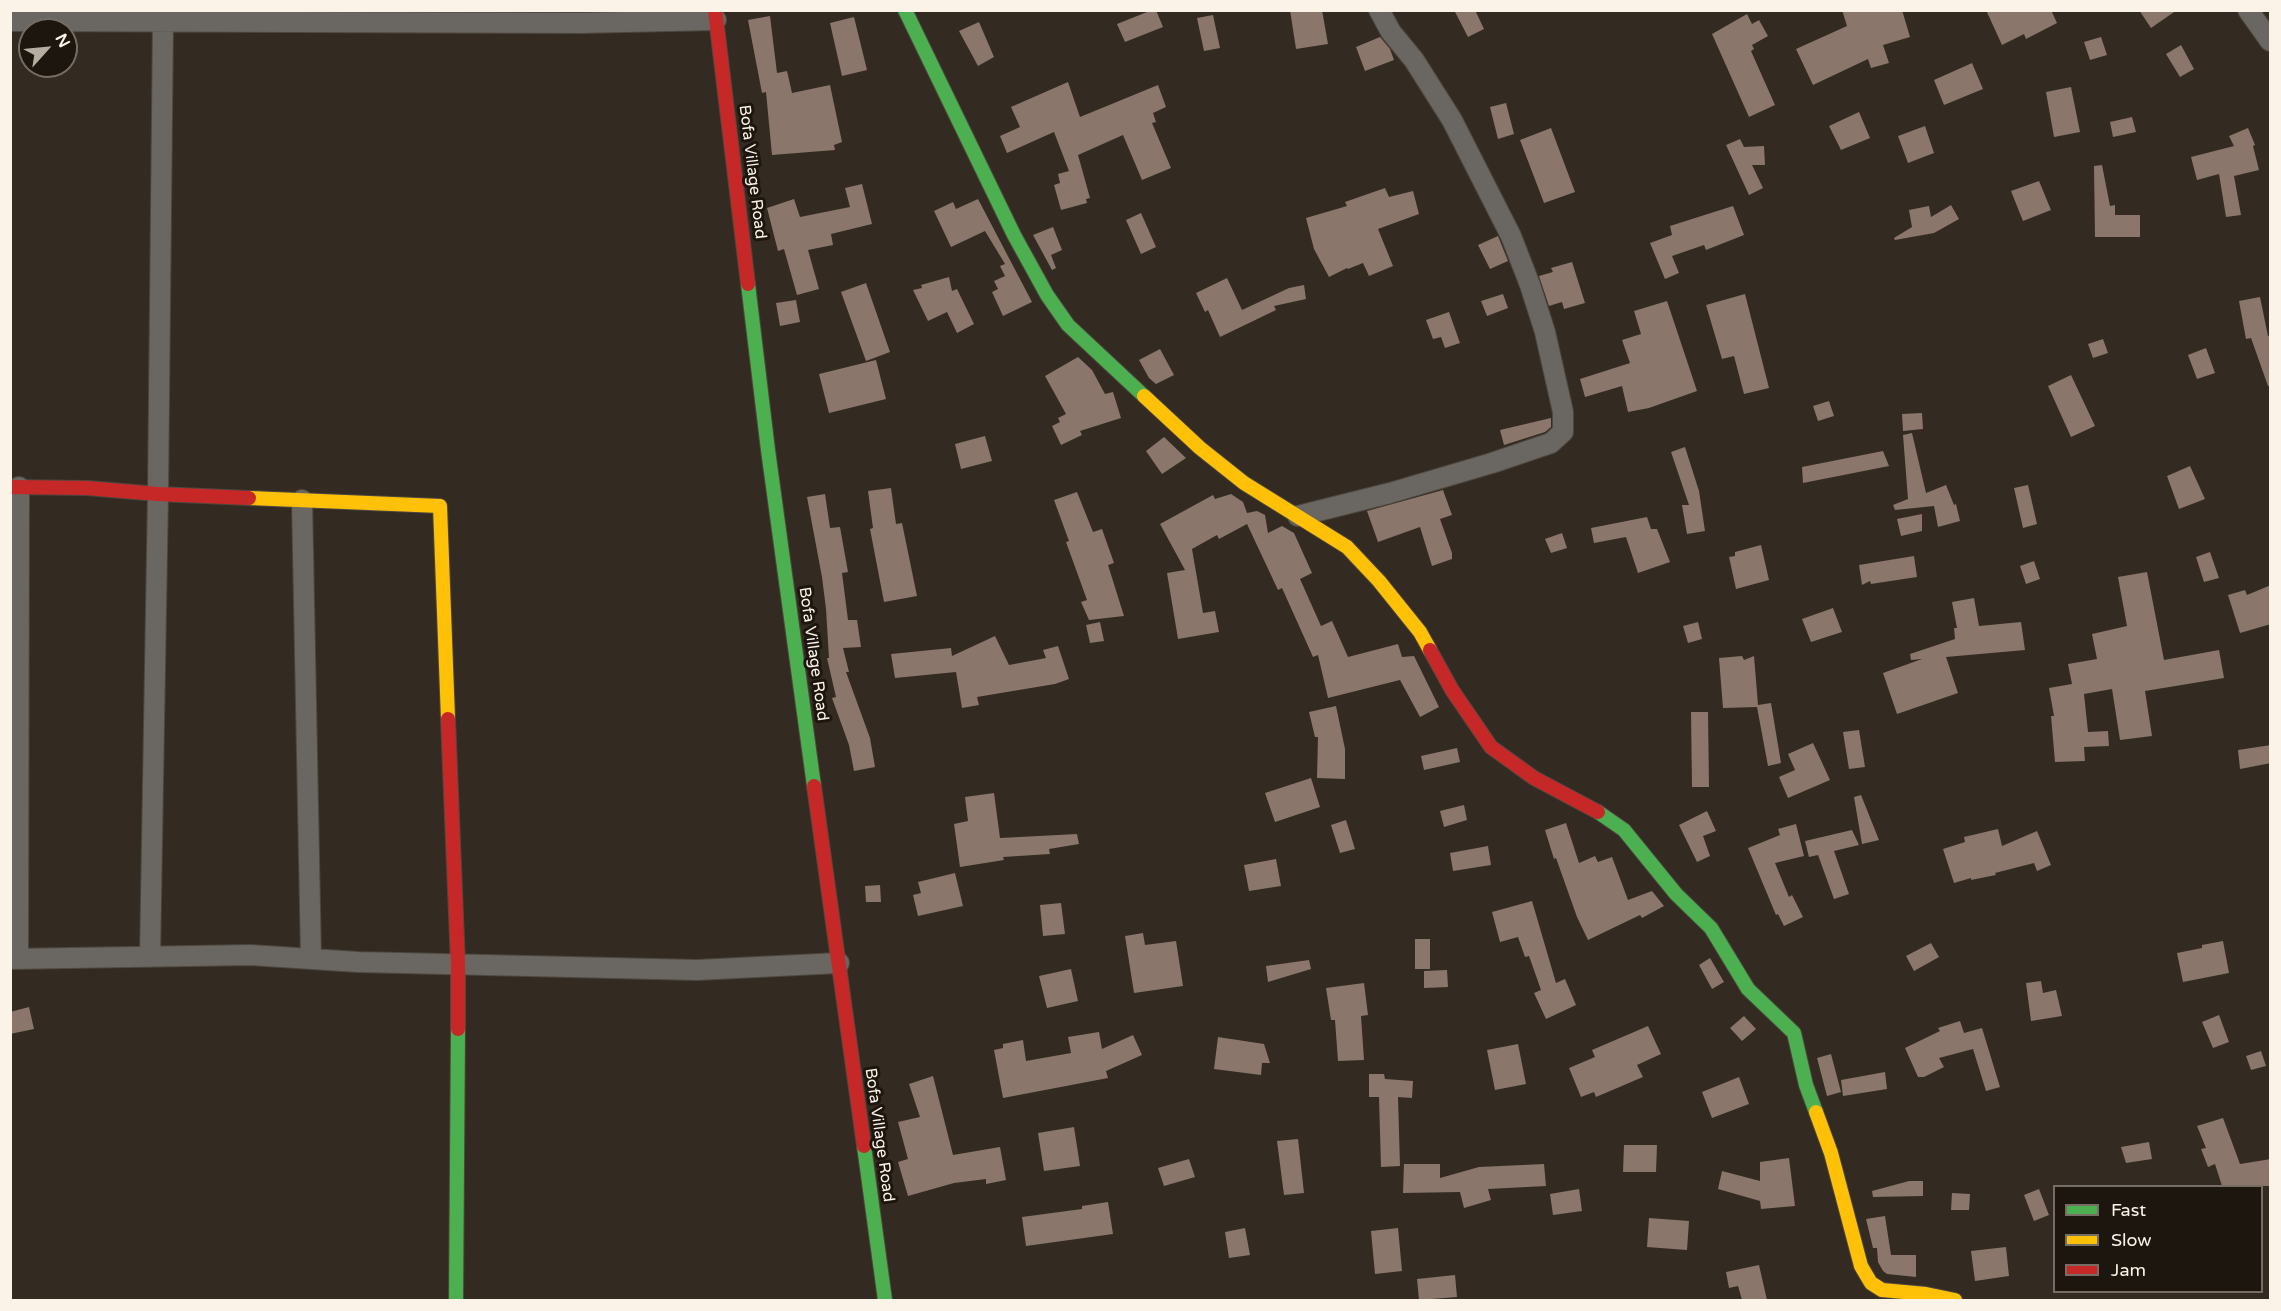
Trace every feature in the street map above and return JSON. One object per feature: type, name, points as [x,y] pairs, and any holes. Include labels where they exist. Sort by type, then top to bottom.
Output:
[{"type":"street","points":[[905,10],[1014,235],[1047,295],[1068,325],[1200,448],[1244,483],[1347,547],[1379,581],[1420,632],[1452,690],[1491,747],[1526,773],[1587,806],[1624,830],[1676,894],[1711,928],[1748,989],[1794,1033],[1806,1084],[1831,1153],[1858,1258],[1871,1283],[1882,1290],[1926,1294],[1955,1300]]},
{"type":"street","points":[[1298,516],[1390,493],[1492,463],[1551,443],[1563,432],[1563,412],[1545,332],[1511,236],[1452,120],[1414,60],[1391,32],[1379,10]]},
{"type":"street","points":[[2248,10],[2271,41]]},
{"type":"street","points":[[10,21],[580,23],[716,15]]},
{"type":"street","name":"Bofa Village Road","points":[[716,15],[768,450],[885,1300]]},
{"type":"street","points":[[150,957],[163,21]]},
{"type":"street","points":[[456,1300],[458,964],[440,506],[158,494],[87,488],[15,487],[14,959],[250,955],[458,964],[697,970],[839,963]]},
{"type":"street","points":[[302,500],[311,959]]},
{"type":"building","points":[[1156,10],[1163,27],[1125,42],[1117,24]]},
{"type":"building","points":[[1290,10],[1322,10],[1328,44],[1296,49]]},
{"type":"building","points":[[1454,10],[1475,10],[1484,29],[1468,37]]},
{"type":"building","points":[[1842,10],[1902,10],[1910,37],[1883,45],[1889,63],[1871,68],[1868,59],[1813,85],[1796,49],[1847,26]]},
{"type":"building","points":[[1986,10],[2051,10],[2057,23],[2026,39],[2024,34],[2002,45]]},
{"type":"building","points":[[2139,10],[2177,10],[2151,28]]},
{"type":"building","points":[[1747,14],[1752,24],[1759,20],[1768,36],[1752,45],[1754,49],[1751,51],[1775,105],[1749,117],[1712,34]]},
{"type":"building","points":[[1213,15],[1220,48],[1204,51],[1197,18]]},
{"type":"building","points":[[770,16],[777,73],[787,71],[792,93],[830,85],[842,142],[834,145],[835,150],[772,155],[766,92],[762,93],[748,20]]},
{"type":"building","points":[[854,17],[867,70],[842,76],[830,23]]},
{"type":"building","points":[[979,22],[994,57],[978,66],[959,31]]},
{"type":"building","points":[[1380,37],[1390,49],[1394,60],[1365,71],[1356,47]]},
{"type":"building","points":[[2101,37],[2107,55],[2090,60],[2084,42]]},
{"type":"building","points":[[2181,45],[2194,69],[2180,77],[2166,54]]},
{"type":"building","points":[[1972,63],[1983,89],[1944,105],[1934,80]]},
{"type":"building","points":[[1068,82],[1080,117],[1158,85],[1166,107],[1153,113],[1156,122],[1152,123],[1171,168],[1142,180],[1123,135],[1078,155],[1090,198],[1086,199],[1087,203],[1061,210],[1054,185],[1060,183],[1058,174],[1069,171],[1054,132],[1007,153],[1000,136],[1020,127],[1011,107]]},
{"type":"building","points":[[2071,87],[2080,132],[2054,137],[2046,92]]},
{"type":"building","points":[[1506,103],[1514,134],[1498,139],[1490,107]]},
{"type":"building","points":[[1859,112],[1870,138],[1841,150],[1829,126]]},
{"type":"building","points":[[2132,117],[2136,132],[2113,137],[2110,122]]},
{"type":"building","points":[[1925,126],[1934,153],[1908,163],[1898,136]]},
{"type":"building","points":[[1551,128],[1575,192],[1544,203],[1520,140]]},
{"type":"building","points":[[2248,128],[2255,145],[2253,146],[2259,170],[2234,176],[2241,215],[2226,217],[2219,174],[2197,180],[2191,157],[2234,146],[2229,136]]},
{"type":"building","points":[[1740,139],[1744,147],[1764,146],[1765,165],[1752,165],[1763,188],[1749,195],[1726,145]]},
{"type":"building","points":[[2102,165],[2110,206],[2115,205],[2115,215],[2140,215],[2140,237],[2095,237],[2094,166]]},
{"type":"building","points":[[2039,181],[2051,210],[2023,221],[2011,191]]},
{"type":"building","points":[[862,184],[872,224],[831,234],[833,245],[808,250],[819,289],[797,295],[784,249],[778,251],[767,208],[794,199],[800,217],[850,207],[845,188]]},
{"type":"building","points":[[1385,188],[1389,197],[1413,191],[1419,214],[1378,229],[1393,266],[1369,276],[1363,263],[1329,277],[1314,249],[1306,218],[1347,206],[1345,202]]},
{"type":"building","points":[[978,199],[1032,302],[1003,316],[992,292],[998,289],[994,281],[1005,276],[1000,266],[1005,264],[985,231],[951,247],[934,211],[953,202],[956,209]]},
{"type":"building","points":[[1951,205],[1959,219],[1934,233],[1895,240],[1894,238],[1912,227],[1909,210],[1929,206],[1931,217]]},
{"type":"building","points":[[1733,206],[1744,235],[1706,250],[1704,245],[1672,256],[1679,273],[1665,279],[1650,243],[1672,235],[1670,226]]},
{"type":"building","points":[[1141,213],[1156,247],[1141,254],[1126,220]]},
{"type":"building","points":[[1053,227],[1062,250],[1051,255],[1056,268],[1052,270],[1033,235]]},
{"type":"building","points":[[1498,236],[1508,261],[1490,269],[1478,245]]},
{"type":"building","points":[[1572,262],[1585,303],[1564,309],[1562,302],[1549,306],[1539,276],[1553,272],[1551,268]]},
{"type":"building","points":[[949,277],[952,291],[957,289],[974,324],[957,333],[947,312],[928,321],[913,290],[922,288],[921,285]]},
{"type":"building","points":[[1227,278],[1242,310],[1289,288],[1304,285],[1306,299],[1274,306],[1276,310],[1220,337],[1208,310],[1205,312],[1196,293]]},
{"type":"building","points":[[866,283],[890,352],[866,361],[841,292]]},
{"type":"building","points":[[1503,294],[1508,308],[1487,316],[1481,301]]},
{"type":"building","points":[[1745,294],[1769,388],[1744,394],[1734,356],[1722,359],[1706,305]]},
{"type":"building","points":[[2260,297],[2268,336],[2271,335],[2271,386],[2268,386],[2251,338],[2246,339],[2239,301]]},
{"type":"building","points":[[796,300],[800,322],[780,326],[776,303]]},
{"type":"building","points":[[1667,301],[1697,391],[1649,408],[1628,412],[1622,386],[1585,397],[1580,379],[1630,363],[1622,340],[1641,334],[1634,311]]},
{"type":"building","points":[[1449,312],[1460,343],[1445,348],[1441,337],[1433,339],[1426,320]]},
{"type":"building","points":[[2103,339],[2108,353],[2093,358],[2088,344]]},
{"type":"building","points":[[2206,348],[2215,373],[2197,379],[2188,355]]},
{"type":"building","points":[[1160,349],[1174,375],[1156,384],[1149,378],[1139,360]]},
{"type":"building","points":[[1078,357],[1092,370],[1105,394],[1113,392],[1121,418],[1080,431],[1082,435],[1061,445],[1052,426],[1060,422],[1058,418],[1066,414],[1045,376]]},
{"type":"building","points":[[876,360],[886,399],[829,413],[819,374]]},
{"type":"building","points":[[2071,375],[2095,426],[2071,437],[2048,386]]},
{"type":"building","points":[[1829,401],[1834,416],[1818,421],[1813,406]]},
{"type":"building","points":[[1922,413],[1923,429],[1903,431],[1902,414]]},
{"type":"building","points":[[1551,418],[1551,427],[1545,432],[1504,445],[1500,430]]},
{"type":"building","points":[[1912,433],[1926,493],[1946,485],[1954,505],[1956,504],[1960,521],[1938,527],[1934,506],[1895,510],[1893,505],[1908,499],[1903,435]]},
{"type":"building","points":[[985,436],[992,461],[961,469],[955,444]]},
{"type":"building","points":[[1164,437],[1186,458],[1162,474],[1146,451]]},
{"type":"building","points":[[1685,447],[1699,491],[1705,531],[1687,534],[1682,505],[1689,505],[1671,452]]},
{"type":"building","points":[[1883,451],[1889,466],[1803,483],[1802,467]]},
{"type":"building","points":[[2190,466],[2205,499],[2179,509],[2167,476]]},
{"type":"building","points":[[2028,485],[2037,524],[2023,528],[2014,488]]},
{"type":"building","points":[[891,488],[896,524],[902,523],[917,596],[884,602],[870,529],[873,528],[868,491]]},
{"type":"building","points":[[1443,490],[1452,515],[1440,519],[1452,559],[1432,566],[1420,527],[1378,542],[1367,511]]},
{"type":"building","points":[[1077,492],[1093,532],[1102,529],[1114,563],[1108,565],[1124,616],[1089,620],[1081,602],[1087,600],[1054,500]]},
{"type":"building","points":[[825,494],[830,528],[840,527],[848,572],[842,573],[848,620],[857,620],[861,647],[843,648],[849,672],[846,672],[870,738],[875,767],[854,771],[849,745],[832,698],[836,697],[827,658],[829,658],[826,609],[807,497]]},
{"type":"building","points":[[1231,494],[1243,502],[1247,513],[1257,511],[1265,515],[1268,533],[1282,526],[1294,533],[1312,573],[1300,579],[1321,626],[1332,621],[1348,657],[1398,644],[1402,657],[1414,656],[1439,707],[1420,717],[1400,680],[1328,698],[1318,655],[1313,657],[1282,588],[1278,590],[1247,524],[1219,539],[1217,535],[1192,549],[1203,613],[1215,611],[1219,632],[1178,639],[1167,573],[1185,570],[1160,524],[1213,495],[1215,499]]},
{"type":"building","points":[[1922,514],[1922,531],[1901,536],[1897,519]]},
{"type":"building","points":[[1647,517],[1651,529],[1657,529],[1670,562],[1638,573],[1626,537],[1594,543],[1591,528]]},
{"type":"building","points":[[1562,533],[1567,548],[1551,553],[1545,539]]},
{"type":"building","points":[[1761,545],[1769,580],[1736,589],[1729,557],[1735,556],[1735,552]]},
{"type":"building","points":[[2210,552],[2219,578],[2204,582],[2196,557]]},
{"type":"building","points":[[1914,556],[1917,577],[1871,584],[1870,581],[1862,585],[1859,565]]},
{"type":"building","points":[[2034,561],[2040,579],[2026,584],[2020,566]]},
{"type":"building","points":[[2147,572],[2164,660],[2219,650],[2224,678],[2145,691],[2152,736],[2120,740],[2112,689],[2084,694],[2088,732],[2108,731],[2109,746],[2084,747],[2085,761],[2055,762],[2051,716],[2054,716],[2049,688],[2072,684],[2068,664],[2097,659],[2092,634],[2127,626],[2118,577]]},
{"type":"building","points":[[2271,585],[2271,624],[2240,633],[2228,595],[2245,590],[2247,595]]},
{"type":"building","points":[[1974,598],[1979,626],[2021,622],[2025,650],[1946,657],[1958,693],[1897,714],[1883,673],[1922,659],[1911,660],[1910,654],[1955,639],[1954,628],[1957,628],[1952,602]]},
{"type":"building","points":[[1833,608],[1842,632],[1811,642],[1802,619]]},
{"type":"building","points":[[1100,622],[1104,641],[1090,643],[1086,625]]},
{"type":"building","points":[[1698,622],[1702,639],[1688,643],[1683,626]]},
{"type":"building","points":[[995,636],[1009,665],[1046,658],[1043,650],[1058,646],[1069,679],[1055,684],[977,697],[979,705],[962,708],[956,672],[895,678],[891,654],[951,648],[952,656]]},
{"type":"building","points":[[1742,656],[1744,660],[1754,656],[1758,705],[1771,703],[1781,763],[1768,766],[1757,707],[1723,708],[1719,658]]},
{"type":"building","points":[[1336,706],[1345,749],[1345,779],[1317,778],[1318,737],[1315,737],[1309,712]]},
{"type":"building","points":[[1691,712],[1708,712],[1709,787],[1692,787]]},
{"type":"building","points":[[1859,730],[1865,767],[1849,769],[1843,732]]},
{"type":"building","points":[[1813,743],[1830,780],[1788,798],[1779,777],[1795,770],[1788,754]]},
{"type":"building","points":[[2271,745],[2271,763],[2240,769],[2238,750]]},
{"type":"building","points":[[1457,748],[1460,762],[1424,770],[1421,756]]},
{"type":"building","points":[[1311,778],[1320,807],[1275,822],[1265,793]]},
{"type":"building","points":[[994,793],[1000,838],[1077,834],[1079,844],[1049,849],[1050,854],[1003,857],[1004,860],[960,867],[954,824],[968,821],[965,797]]},
{"type":"building","points":[[1861,795],[1879,840],[1862,844],[1854,797]]},
{"type":"building","points":[[1464,805],[1467,820],[1444,827],[1440,811]]},
{"type":"building","points":[[1707,811],[1716,831],[1703,836],[1710,856],[1697,862],[1679,825]]},
{"type":"building","points":[[1346,820],[1355,849],[1340,853],[1331,825]]},
{"type":"building","points":[[1566,823],[1579,863],[1595,856],[1598,862],[1612,857],[1628,900],[1652,891],[1664,906],[1642,918],[1640,915],[1588,940],[1577,917],[1556,858],[1554,859],[1545,830]]},
{"type":"building","points":[[1796,824],[1804,856],[1775,863],[1789,897],[1792,895],[1803,917],[1784,926],[1778,914],[1776,915],[1748,848],[1780,835],[1778,829]]},
{"type":"building","points":[[1998,829],[2002,846],[2037,831],[2051,865],[2037,871],[2034,863],[1995,873],[1996,875],[1954,883],[1943,849],[1965,842],[1964,837]]},
{"type":"building","points":[[1852,830],[1859,845],[1834,851],[1849,894],[1834,899],[1818,855],[1809,857],[1805,841]]},
{"type":"building","points":[[1488,846],[1491,865],[1453,871],[1450,853]]},
{"type":"building","points":[[1276,859],[1281,886],[1249,891],[1244,865]]},
{"type":"building","points":[[955,873],[963,906],[918,916],[913,895],[921,893],[918,882]]},
{"type":"building","points":[[880,885],[881,902],[866,902],[865,886]]},
{"type":"building","points":[[1532,901],[1556,983],[1565,979],[1576,1005],[1546,1019],[1534,993],[1541,990],[1529,956],[1525,957],[1518,937],[1500,942],[1492,912]]},
{"type":"building","points":[[1061,903],[1065,934],[1043,936],[1040,905]]},
{"type":"building","points":[[1143,933],[1145,945],[1176,941],[1183,986],[1134,993],[1125,936]]},
{"type":"building","points":[[1415,939],[1430,939],[1430,969],[1415,969]]},
{"type":"building","points":[[2223,941],[2229,973],[2183,982],[2177,953]]},
{"type":"building","points":[[1931,943],[1939,957],[1914,971],[1906,956]]},
{"type":"building","points":[[1710,958],[1724,982],[1712,989],[1699,965]]},
{"type":"building","points":[[1309,960],[1311,969],[1268,982],[1266,966]]},
{"type":"building","points":[[1071,969],[1078,1001],[1047,1008],[1039,976]]},
{"type":"building","points":[[1447,970],[1448,987],[1424,988],[1424,971]]},
{"type":"building","points":[[2041,981],[2043,993],[2056,990],[2062,1016],[2031,1021],[2026,983]]},
{"type":"building","points":[[1364,983],[1368,1015],[1361,1016],[1364,1060],[1338,1061],[1335,1020],[1331,1020],[1326,988]]},
{"type":"building","points":[[29,1007],[34,1029],[10,1034],[10,1012]]},
{"type":"building","points":[[2219,1015],[2229,1042],[2213,1048],[2202,1022]]},
{"type":"building","points":[[1744,1016],[1756,1029],[1742,1041],[1730,1028]]},
{"type":"building","points":[[1960,1021],[1964,1033],[1982,1028],[2000,1087],[1986,1091],[1973,1049],[1939,1058],[1944,1067],[1924,1077],[1918,1077],[1905,1048],[1940,1031],[1938,1028]]},
{"type":"building","points":[[1648,1026],[1661,1054],[1637,1065],[1643,1077],[1596,1097],[1594,1092],[1581,1097],[1569,1068],[1595,1057],[1592,1050]]},
{"type":"building","points":[[1099,1032],[1102,1049],[1133,1035],[1142,1055],[1106,1071],[1108,1078],[1003,1098],[994,1050],[1003,1048],[1003,1044],[1023,1040],[1026,1061],[1071,1053],[1068,1037]]},
{"type":"building","points":[[1218,1037],[1264,1044],[1270,1063],[1262,1063],[1261,1075],[1214,1069]]},
{"type":"building","points":[[1518,1044],[1526,1084],[1495,1090],[1487,1050]]},
{"type":"building","points":[[2261,1051],[2266,1066],[2251,1070],[2246,1056]]},
{"type":"building","points":[[1831,1054],[1841,1092],[1827,1096],[1817,1058]]},
{"type":"building","points":[[1885,1072],[1887,1089],[1843,1096],[1841,1080]]},
{"type":"building","points":[[1369,1074],[1384,1074],[1385,1079],[1413,1081],[1412,1098],[1398,1097],[1400,1166],[1381,1167],[1379,1097],[1369,1097]]},
{"type":"building","points":[[933,1076],[953,1155],[1000,1147],[1006,1180],[986,1184],[986,1179],[954,1183],[908,1196],[898,1162],[908,1159],[898,1122],[920,1117],[909,1084]]},
{"type":"building","points":[[1739,1077],[1749,1104],[1712,1118],[1702,1092]]},
{"type":"building","points":[[2223,1118],[2240,1164],[2271,1159],[2271,1186],[2222,1185],[2215,1164],[2208,1167],[2201,1149],[2206,1148],[2197,1126]]},
{"type":"building","points":[[1074,1127],[1080,1166],[1044,1171],[1038,1133]]},
{"type":"building","points":[[1298,1139],[1304,1193],[1284,1195],[1277,1141]]},
{"type":"building","points":[[2149,1142],[2152,1159],[2126,1163],[2121,1147]]},
{"type":"building","points":[[1624,1145],[1657,1145],[1656,1172],[1623,1172]]},
{"type":"building","points":[[1789,1158],[1795,1206],[1761,1209],[1760,1201],[1718,1189],[1722,1171],[1760,1181],[1760,1162]]},
{"type":"building","points":[[1189,1159],[1195,1177],[1164,1186],[1158,1168]]},
{"type":"building","points":[[1404,1164],[1440,1164],[1440,1178],[1479,1167],[1544,1164],[1546,1186],[1488,1189],[1491,1200],[1464,1208],[1460,1192],[1403,1193]]},
{"type":"building","points":[[1909,1181],[1923,1181],[1923,1196],[1873,1197],[1872,1191]]},
{"type":"building","points":[[1579,1189],[1582,1211],[1553,1215],[1550,1194]]},
{"type":"building","points":[[2039,1189],[2049,1215],[2034,1221],[2024,1195]]},
{"type":"building","points":[[1952,1193],[1970,1194],[1969,1210],[1951,1210]]},
{"type":"building","points":[[1108,1202],[1113,1234],[1026,1246],[1022,1217],[1082,1209],[1082,1206]]},
{"type":"building","points":[[1885,1216],[1891,1255],[1916,1255],[1916,1277],[1887,1274],[1878,1262],[1877,1248],[1873,1248],[1866,1219]]},
{"type":"building","points":[[1649,1218],[1689,1221],[1687,1250],[1647,1247]]},
{"type":"building","points":[[1245,1228],[1250,1255],[1229,1258],[1225,1232]]},
{"type":"building","points":[[1398,1228],[1402,1271],[1375,1274],[1371,1231]]},
{"type":"building","points":[[2006,1247],[2009,1276],[1975,1281],[1971,1251]]},
{"type":"building","points":[[1759,1265],[1767,1300],[1742,1300],[1738,1286],[1729,1288],[1726,1272]]},
{"type":"building","points":[[1455,1275],[1457,1297],[1419,1300],[1417,1279]]},
{"type":"traffic: fast","points":[[905,10],[1014,235],[1047,295],[1068,325],[1144,396]]},
{"type":"traffic: fast","points":[[748,284],[768,450],[814,786]]},
{"type":"traffic: fast","points":[[1598,812],[1624,830],[1676,894],[1711,928],[1748,989],[1794,1033],[1806,1085],[1816,1112]]},
{"type":"traffic: fast","points":[[456,1300],[458,1029]]},
{"type":"traffic: fast","points":[[864,1146],[885,1300]]},
{"type":"traffic: slow","points":[[1144,396],[1200,448],[1244,483],[1347,547],[1379,581],[1420,632],[1430,650]]},
{"type":"traffic: slow","points":[[249,498],[440,506],[448,719]]},
{"type":"traffic: slow","points":[[1816,1112],[1831,1153],[1861,1266],[1871,1283],[1882,1290],[1926,1294],[1955,1300]]},
{"type":"traffic: jam","points":[[715,10],[748,284]]},
{"type":"traffic: jam","points":[[10,487],[87,488],[249,498]]},
{"type":"traffic: jam","points":[[1430,650],[1452,690],[1491,747],[1534,778],[1598,812]]},
{"type":"traffic: jam","points":[[448,719],[458,964],[458,1029]]},
{"type":"traffic: jam","points":[[814,786],[864,1146]]}]
